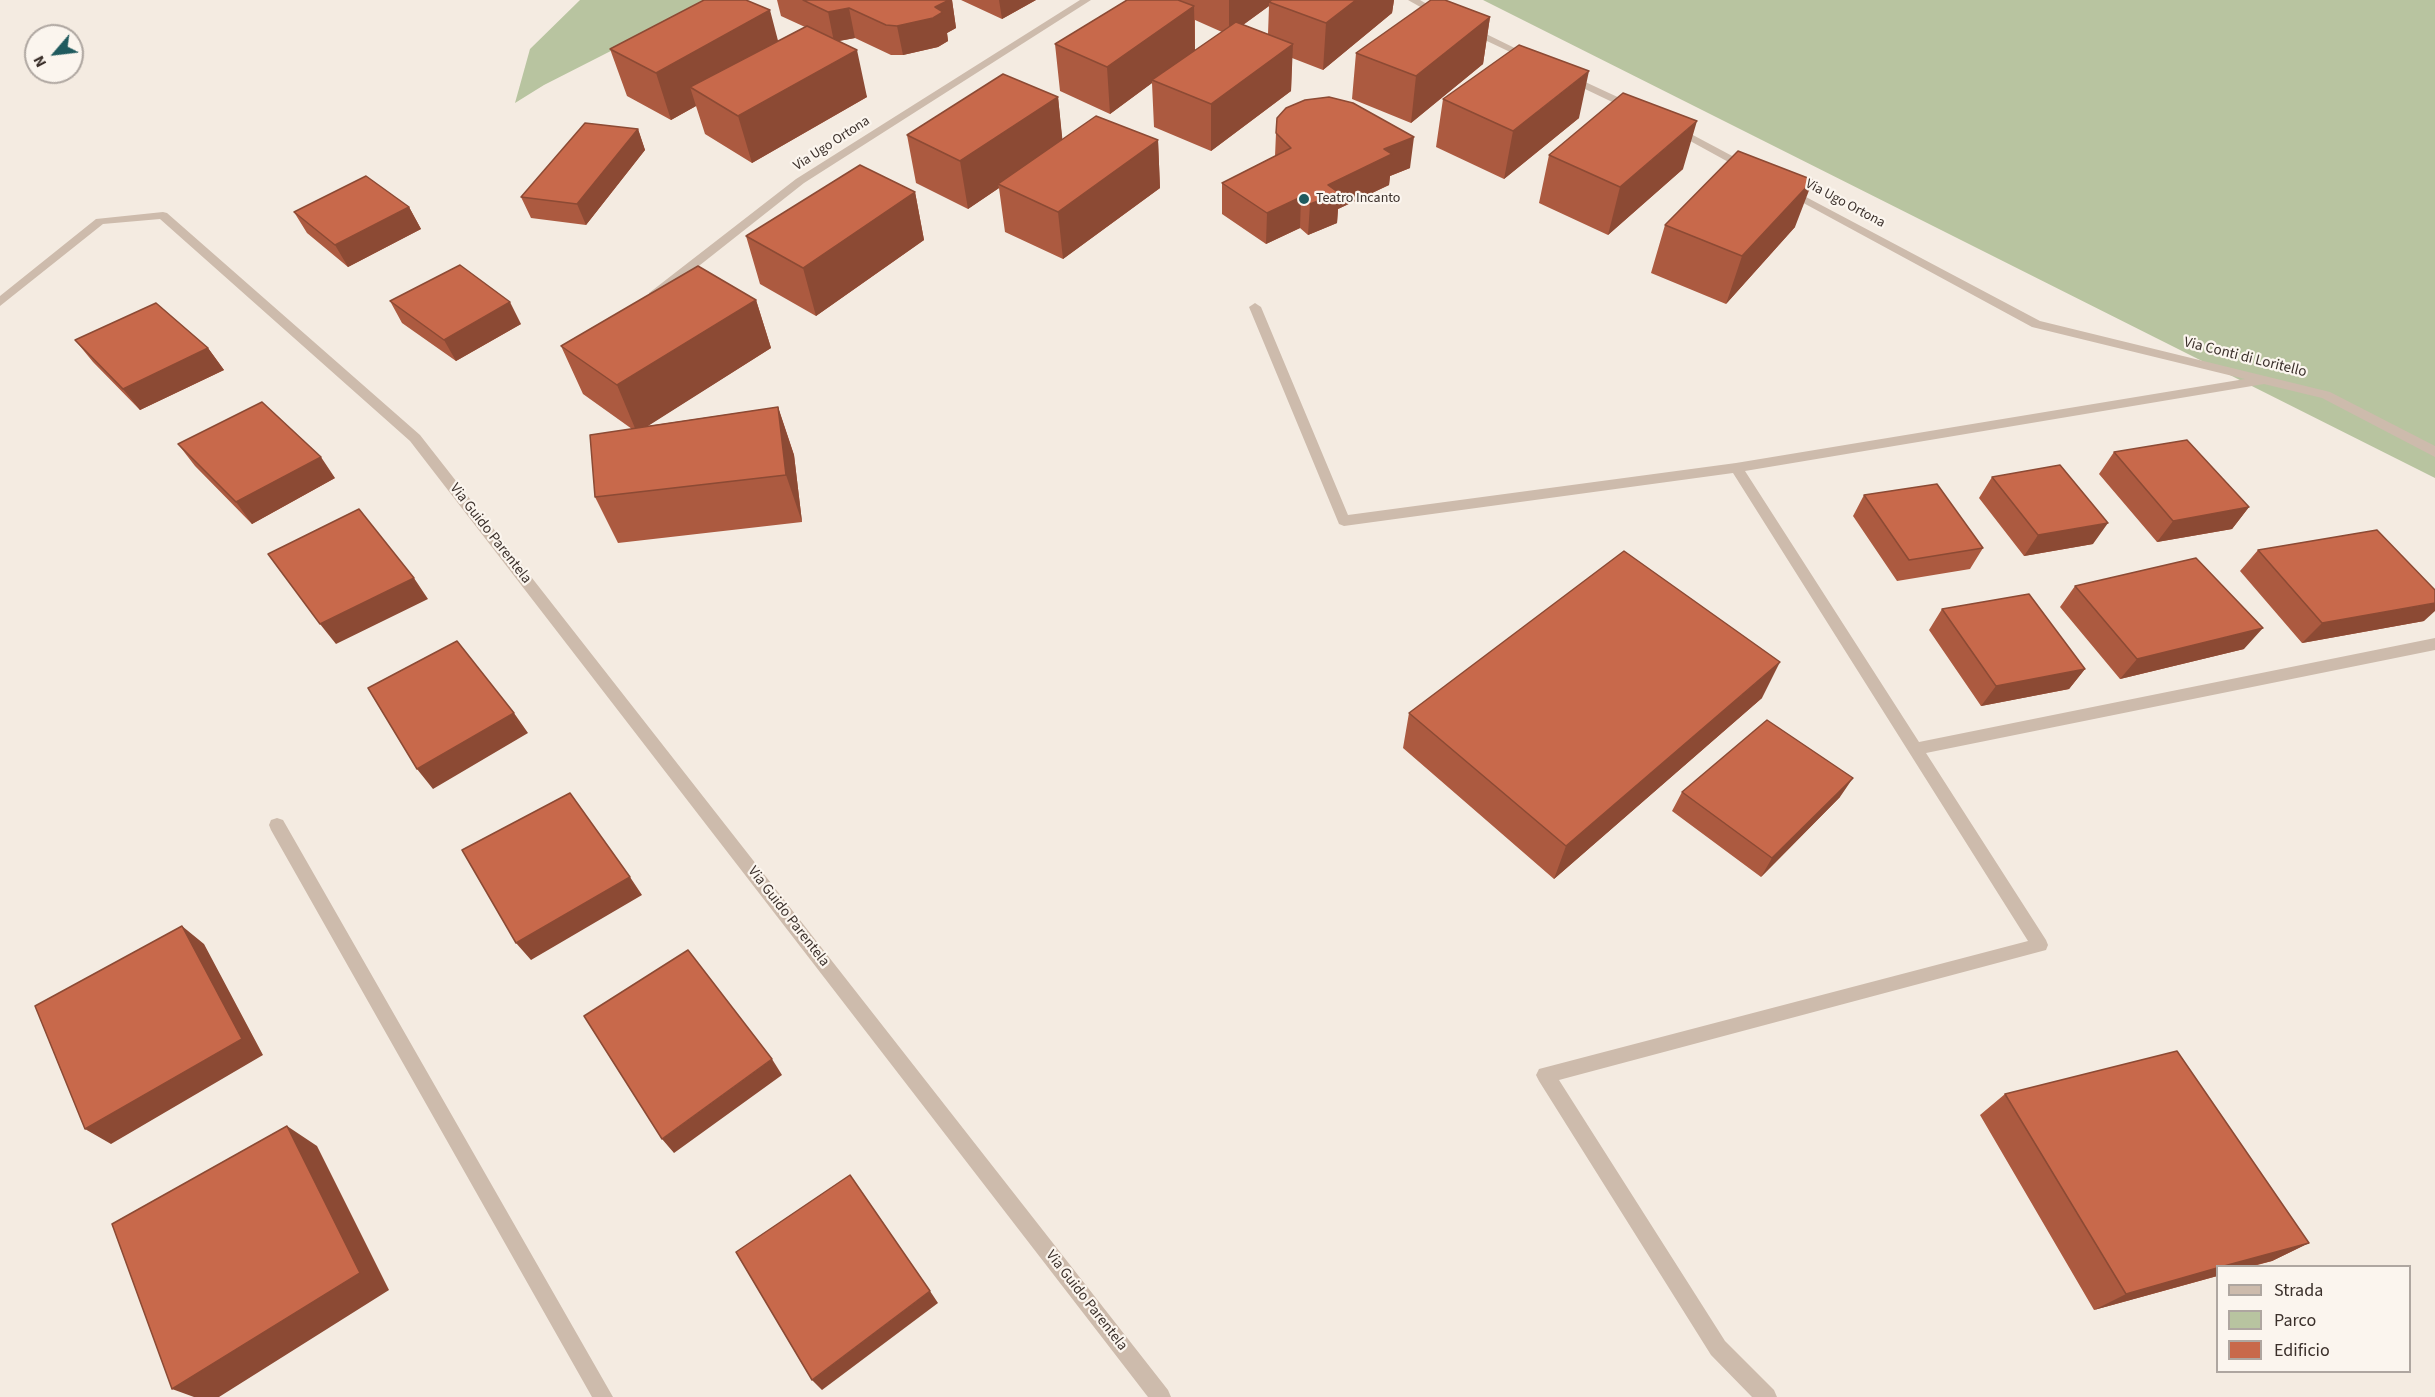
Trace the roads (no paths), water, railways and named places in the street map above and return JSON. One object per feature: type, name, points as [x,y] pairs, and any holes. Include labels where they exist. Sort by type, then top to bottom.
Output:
[{"type":"street","name":"Via Ugo Ortona","points":[[644,303],[800,181],[1086,0]]},
{"type":"street","points":[[1413,0],[1641,113]]},
{"type":"street","points":[[1663,123],[1756,173]]},
{"type":"street","name":"Via Ugo Ortona","points":[[1777,184],[2036,324]]},
{"type":"street","name":"Via Guido Parentela","points":[[0,302],[100,221],[163,215],[415,438],[1161,1397]]},
{"type":"street","points":[[1255,307],[1344,521],[1736,468],[2266,380]]},
{"type":"street","name":"Via Conti di Loritello","points":[[2036,324],[2326,395],[2435,452]]},
{"type":"street","points":[[1736,468],[2040,945],[1545,1075],[1718,1348],[1767,1397]]},
{"type":"street","points":[[1915,749],[2435,644]]},
{"type":"street","points":[[277,825],[603,1397]]},
{"type":"place","name":"Teatro Incanto","points":[[1304,199]]}]
